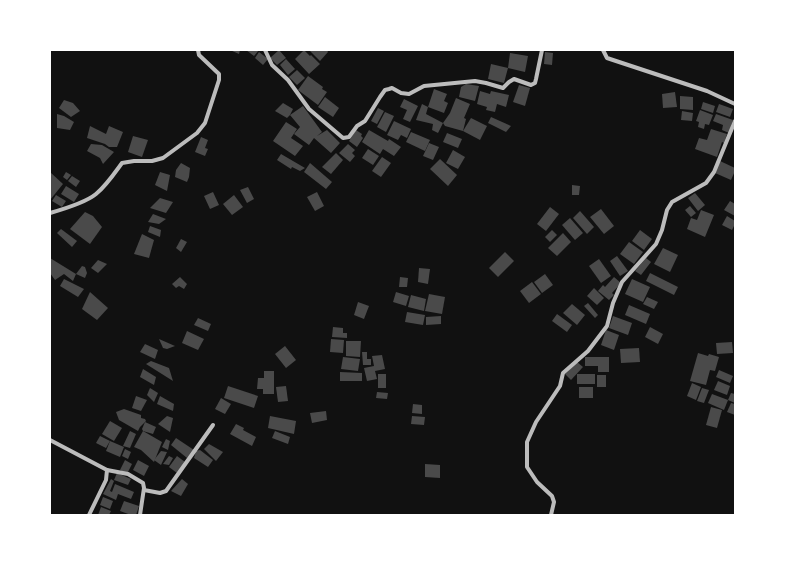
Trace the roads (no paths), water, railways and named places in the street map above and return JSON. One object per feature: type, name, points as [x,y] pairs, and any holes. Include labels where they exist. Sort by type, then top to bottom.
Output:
[{"type":"street","points":[[50,214],[95,196],[122,164],[134,161],[152,161],[163,158],[197,133],[205,123],[220,80],[220,74],[199,55],[198,50]]},
{"type":"street","points":[[265,50],[272,65],[288,80],[309,109],[343,138],[349,137],[357,126],[366,121],[385,90],[392,88],[401,93],[409,94],[424,86],[475,81],[503,88],[514,79],[531,85],[535,83],[542,50]]},
{"type":"street","points":[[603,50],[607,58],[707,91],[735,104]]},
{"type":"street","points":[[551,515],[554,502],[552,496],[537,482],[527,467],[527,442],[536,422],[560,386],[563,373],[588,351],[606,326],[613,302],[622,282],[656,244],[662,230],[667,210],[672,202],[706,183],[714,172],[735,121]]},
{"type":"street","points":[[730,134],[735,136]]},
{"type":"street","points":[[144,490],[160,493],[166,491],[213,424]]},
{"type":"street","points":[[50,440],[107,470],[132,476],[143,484],[144,490],[140,515]]},
{"type":"street","points":[[89,515],[106,480],[107,470]]}]
